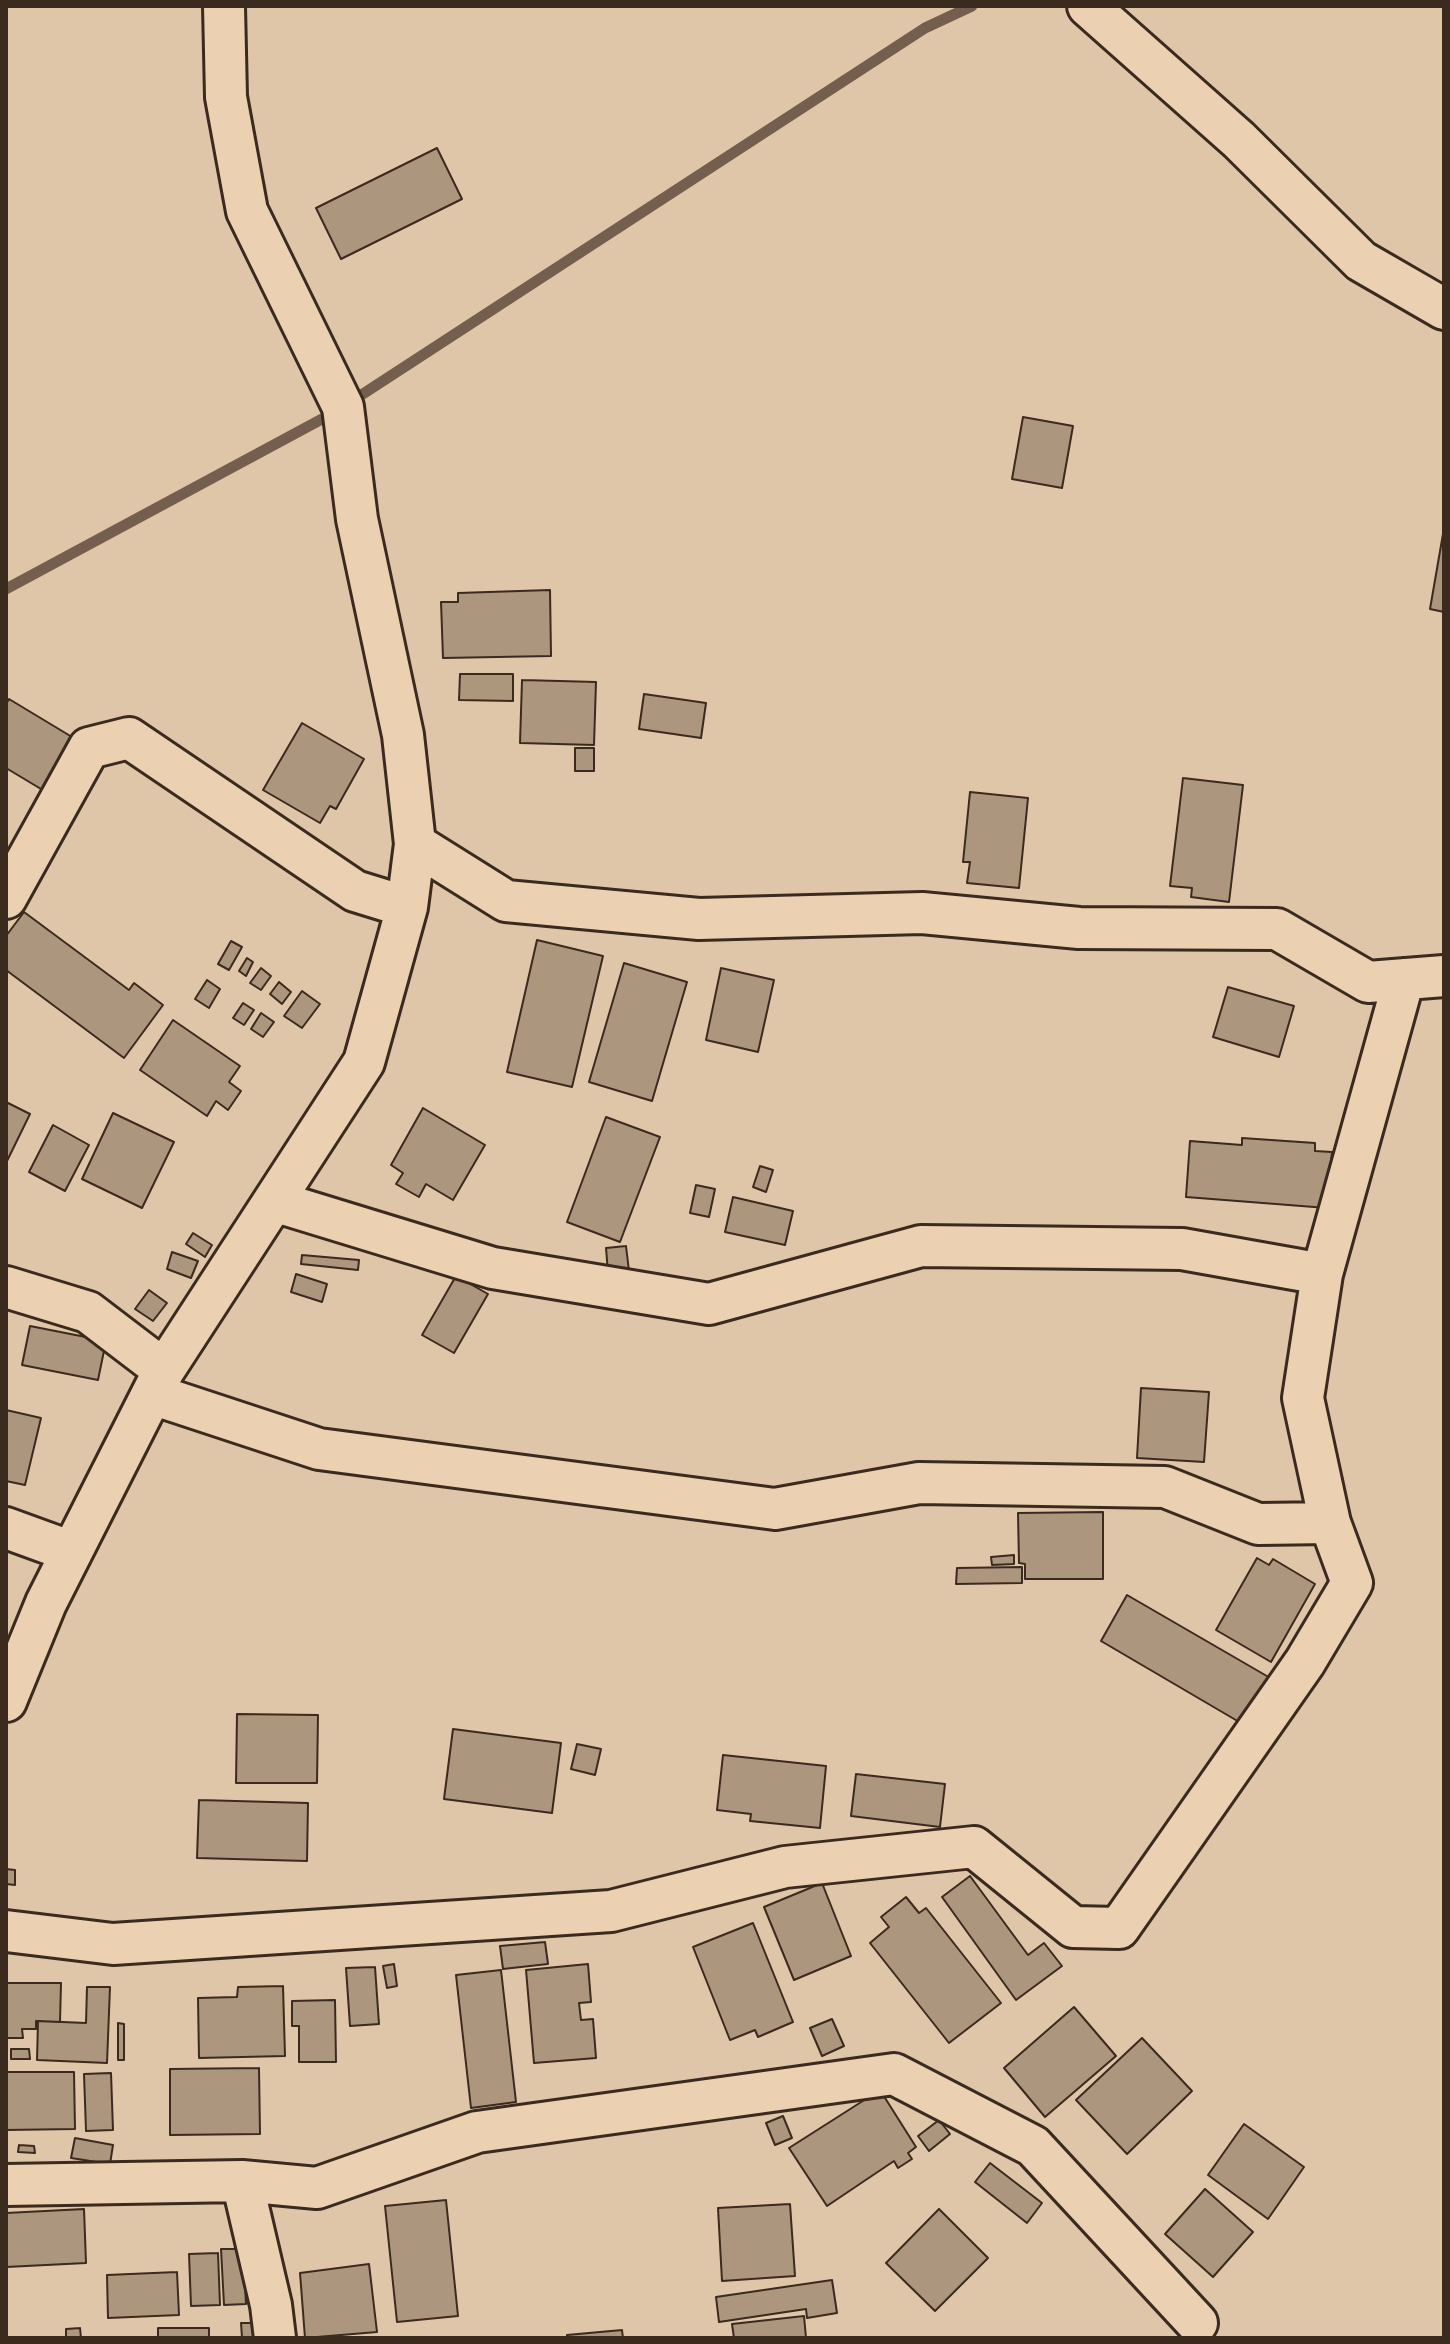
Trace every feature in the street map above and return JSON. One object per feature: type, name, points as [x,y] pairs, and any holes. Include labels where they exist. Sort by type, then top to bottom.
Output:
[{"type":"street","points":[[6,1701],[46,1603],[158,1382],[364,1062],[407,907],[415,844],[403,735],[357,519],[343,407],[247,211],[226,97],[224,6]]},
{"type":"street","points":[[1088,6],[1239,140],[1361,261],[1444,309]]},
{"type":"street","points":[[6,898],[89,748],[129,738],[355,891],[407,907]]},
{"type":"street","points":[[415,844],[506,901],[699,919],[922,913],[1079,928],[1277,929],[1368,982],[1444,976]]},
{"type":"street","points":[[6,1931],[113,1944],[611,1911],[785,1867],[974,1847],[1073,1927],[1119,1928],[1305,1662],[1352,1583],[1330,1523],[1303,1398],[1322,1274],[1404,979]]},
{"type":"street","points":[[274,1201],[493,1268],[709,1304],[921,1246],[1182,1249],[1322,1274]]},
{"type":"street","points":[[6,1287],[88,1312],[158,1382],[319,1449],[775,1509],[919,1483],[1165,1487],[1258,1524],[1330,1523]]},
{"type":"street","points":[[6,1528],[72,1552]]},
{"type":"street","points":[[6,2185],[242,2181],[317,2188],[477,2132],[894,2074],[1033,2146],[1197,2323]]},
{"type":"street","points":[[242,2181],[271,2305],[275,2338]]},
{"type":"building","points":[[437,148],[462,199],[341,259],[316,208]]},
{"type":"building","points":[[1023,417],[1073,426],[1062,488],[1012,479]]},
{"type":"building","points":[[1444,534],[1444,612],[1430,609]]},
{"type":"building","points":[[550,590],[551,656],[443,658],[441,602],[458,602],[458,593]]},
{"type":"building","points":[[460,674],[513,674],[513,701],[459,700]]},
{"type":"building","points":[[522,680],[596,682],[594,745],[520,743]]},
{"type":"building","points":[[644,694],[706,703],[701,738],[639,729]]},
{"type":"building","points":[[9,699],[77,740],[46,792],[6,768],[6,704]]},
{"type":"building","points":[[302,723],[364,759],[336,809],[330,806],[320,823],[263,790]]},
{"type":"building","points":[[575,748],[594,748],[594,771],[575,771]]},
{"type":"building","points":[[1183,778],[1243,785],[1229,902],[1191,897],[1192,888],[1170,886]]},
{"type":"building","points":[[970,792],[1028,798],[1019,888],[967,883],[970,862],[963,862]]},
{"type":"building","points":[[24,912],[129,990],[134,983],[163,1005],[124,1058],[6,970],[6,936]]},
{"type":"building","points":[[537,940],[603,956],[572,1087],[507,1072]]},
{"type":"building","points":[[231,941],[242,947],[229,970],[218,964]]},
{"type":"building","points":[[247,958],[253,962],[246,976],[239,971]]},
{"type":"building","points":[[624,963],[687,982],[652,1101],[589,1082]]},
{"type":"building","points":[[261,968],[271,976],[261,990],[250,983]]},
{"type":"building","points":[[721,968],[774,980],[758,1052],[706,1040]]},
{"type":"building","points":[[207,980],[220,989],[209,1008],[195,999]]},
{"type":"building","points":[[279,982],[291,992],[282,1004],[270,994]]},
{"type":"building","points":[[1228,987],[1294,1006],[1279,1057],[1213,1037]]},
{"type":"building","points":[[302,991],[320,1004],[302,1028],[284,1016]]},
{"type":"building","points":[[243,1003],[254,1010],[244,1025],[233,1018]]},
{"type":"building","points":[[261,1013],[274,1022],[263,1037],[251,1029]]},
{"type":"building","points":[[173,1020],[240,1066],[229,1082],[241,1091],[228,1110],[216,1101],[207,1116],[140,1070]]},
{"type":"building","points":[[6,1102],[30,1114],[7,1161],[6,1161]]},
{"type":"building","points":[[423,1108],[485,1145],[453,1200],[426,1184],[419,1197],[396,1184],[403,1173],[391,1165]]},
{"type":"building","points":[[113,1113],[174,1142],[142,1208],[82,1179]]},
{"type":"building","points":[[606,1117],[660,1137],[620,1242],[567,1222]]},
{"type":"building","points":[[53,1125],[89,1145],[65,1191],[29,1172]]},
{"type":"building","points":[[1242,1138],[1315,1143],[1315,1151],[1332,1152],[1327,1208],[1186,1197],[1190,1141],[1242,1145]]},
{"type":"building","points":[[760,1166],[773,1170],[766,1192],[753,1187]]},
{"type":"building","points":[[696,1185],[715,1189],[709,1217],[690,1213]]},
{"type":"building","points":[[733,1197],[793,1211],[785,1245],[725,1232]]},
{"type":"building","points":[[193,1233],[212,1245],[205,1257],[186,1244]]},
{"type":"building","points":[[626,1246],[629,1271],[608,1273],[606,1248]]},
{"type":"building","points":[[172,1252],[198,1261],[191,1278],[167,1269]]},
{"type":"building","points":[[302,1255],[359,1260],[358,1270],[301,1264]]},
{"type":"building","points":[[296,1274],[327,1284],[322,1302],[291,1292]]},
{"type":"building","points":[[456,1276],[488,1294],[454,1353],[422,1335]]},
{"type":"building","points":[[149,1290],[167,1303],[153,1321],[135,1309]]},
{"type":"building","points":[[30,1326],[106,1341],[98,1380],[22,1365]]},
{"type":"building","points":[[1141,1388],[1209,1392],[1204,1462],[1137,1458]]},
{"type":"building","points":[[6,1410],[41,1418],[25,1485],[6,1481]]},
{"type":"building","points":[[1103,1512],[1103,1579],[1025,1579],[1025,1564],[1019,1563],[1018,1513]]},
{"type":"building","points":[[1014,1555],[1014,1564],[992,1565],[991,1557]]},
{"type":"building","points":[[1257,1558],[1269,1565],[1273,1559],[1315,1584],[1271,1662],[1216,1630]]},
{"type":"building","points":[[1022,1567],[1022,1583],[956,1584],[957,1568]]},
{"type":"building","points":[[1127,1595],[1272,1679],[1246,1726],[1101,1641]]},
{"type":"building","points":[[237,1714],[318,1715],[317,1783],[236,1783]]},
{"type":"building","points":[[453,1729],[561,1743],[552,1813],[444,1799]]},
{"type":"building","points":[[577,1744],[601,1749],[595,1775],[571,1769]]},
{"type":"building","points":[[723,1755],[826,1766],[820,1828],[750,1821],[751,1814],[717,1810]]},
{"type":"building","points":[[856,1774],[945,1784],[940,1827],[851,1816]]},
{"type":"building","points":[[199,1800],[308,1803],[307,1861],[197,1858]]},
{"type":"building","points":[[6,1869],[15,1870],[15,1885],[6,1884]]},
{"type":"building","points":[[970,1876],[1028,1955],[1044,1943],[1062,1966],[1016,2000],[942,1897]]},
{"type":"building","points":[[822,1883],[851,1956],[794,1980],[764,1907]]},
{"type":"building","points":[[906,1897],[919,1913],[926,1908],[1001,2003],[949,2043],[870,1943],[889,1927],[881,1917]]},
{"type":"building","points":[[753,1923],[793,2022],[758,2037],[755,2030],[730,2040],[693,1947]]},
{"type":"building","points":[[545,1942],[548,1964],[503,1969],[500,1946]]},
{"type":"building","points":[[394,1964],[397,1986],[387,1988],[383,1966]]},
{"type":"building","points":[[588,1964],[591,2002],[579,2003],[581,2020],[593,2019],[596,2058],[534,2063],[526,1970]]},
{"type":"building","points":[[375,1967],[379,2024],[350,2026],[346,1968]]},
{"type":"building","points":[[501,1970],[516,2102],[471,2108],[456,1975]]},
{"type":"building","points":[[6,1983],[61,1983],[60,2022],[36,2021],[36,2029],[22,2029],[23,2038],[6,2038]]},
{"type":"building","points":[[283,1986],[285,2056],[199,2058],[198,1998],[237,1997],[238,1987]]},
{"type":"building","points":[[87,1987],[110,1987],[107,2063],[37,2060],[38,2021],[86,2023]]},
{"type":"building","points":[[335,2000],[336,2062],[299,2062],[299,2026],[292,2026],[292,2001]]},
{"type":"building","points":[[1074,2007],[1116,2056],[1045,2117],[1004,2068]]},
{"type":"building","points":[[832,2019],[844,2046],[822,2056],[810,2028]]},
{"type":"building","points":[[118,2023],[124,2024],[124,2060],[118,2060]]},
{"type":"building","points":[[1142,2038],[1192,2091],[1127,2154],[1076,2100]]},
{"type":"building","points":[[11,2049],[29,2049],[30,2059],[11,2059]]},
{"type":"building","points":[[259,2068],[260,2134],[170,2135],[170,2069]]},
{"type":"building","points":[[6,2072],[74,2072],[75,2129],[6,2130]]},
{"type":"building","points":[[111,2073],[113,2130],[86,2131],[84,2074]]},
{"type":"building","points":[[880,2090],[916,2147],[908,2153],[912,2159],[898,2168],[894,2161],[827,2206],[789,2148]]},
{"type":"building","points":[[783,2116],[792,2138],[775,2145],[766,2123]]},
{"type":"building","points":[[939,2120],[950,2134],[929,2151],[918,2136]]},
{"type":"building","points":[[1244,2124],[1304,2167],[1268,2219],[1208,2175]]},
{"type":"building","points":[[75,2138],[113,2145],[110,2164],[71,2158]]},
{"type":"building","points":[[19,2145],[34,2146],[35,2153],[18,2152]]},
{"type":"building","points":[[990,2163],[1042,2203],[1027,2223],[975,2182]]},
{"type":"building","points":[[1205,2189],[1253,2232],[1213,2277],[1165,2234]]},
{"type":"building","points":[[446,2200],[458,2316],[397,2322],[385,2206]]},
{"type":"building","points":[[790,2204],[795,2276],[722,2281],[718,2208]]},
{"type":"building","points":[[84,2209],[86,2263],[6,2267],[6,2213]]},
{"type":"building","points":[[939,2209],[988,2258],[935,2311],[886,2263]]},
{"type":"building","points":[[221,2249],[243,2249],[246,2304],[224,2305]]},
{"type":"building","points":[[218,2253],[220,2305],[191,2306],[189,2254]]},
{"type":"building","points":[[369,2264],[377,2332],[305,2338],[300,2273]]},
{"type":"building","points":[[177,2272],[179,2315],[108,2318],[107,2275]]},
{"type":"building","points":[[832,2280],[837,2313],[807,2318],[806,2309],[719,2322],[716,2297]]},
{"type":"building","points":[[804,2316],[806,2338],[734,2338],[732,2324]]},
{"type":"building","points":[[241,2323],[261,2323],[262,2338],[242,2338]]},
{"type":"building","points":[[80,2328],[81,2338],[66,2338],[66,2329]]},
{"type":"building","points":[[158,2328],[209,2328],[209,2338],[158,2338]]},
{"type":"building","points":[[622,2330],[623,2338],[567,2338],[567,2335]]},
{"type":"waterway","points":[[349,403],[925,28],[972,6]]},
{"type":"waterway","points":[[6,589],[335,412]]}]
